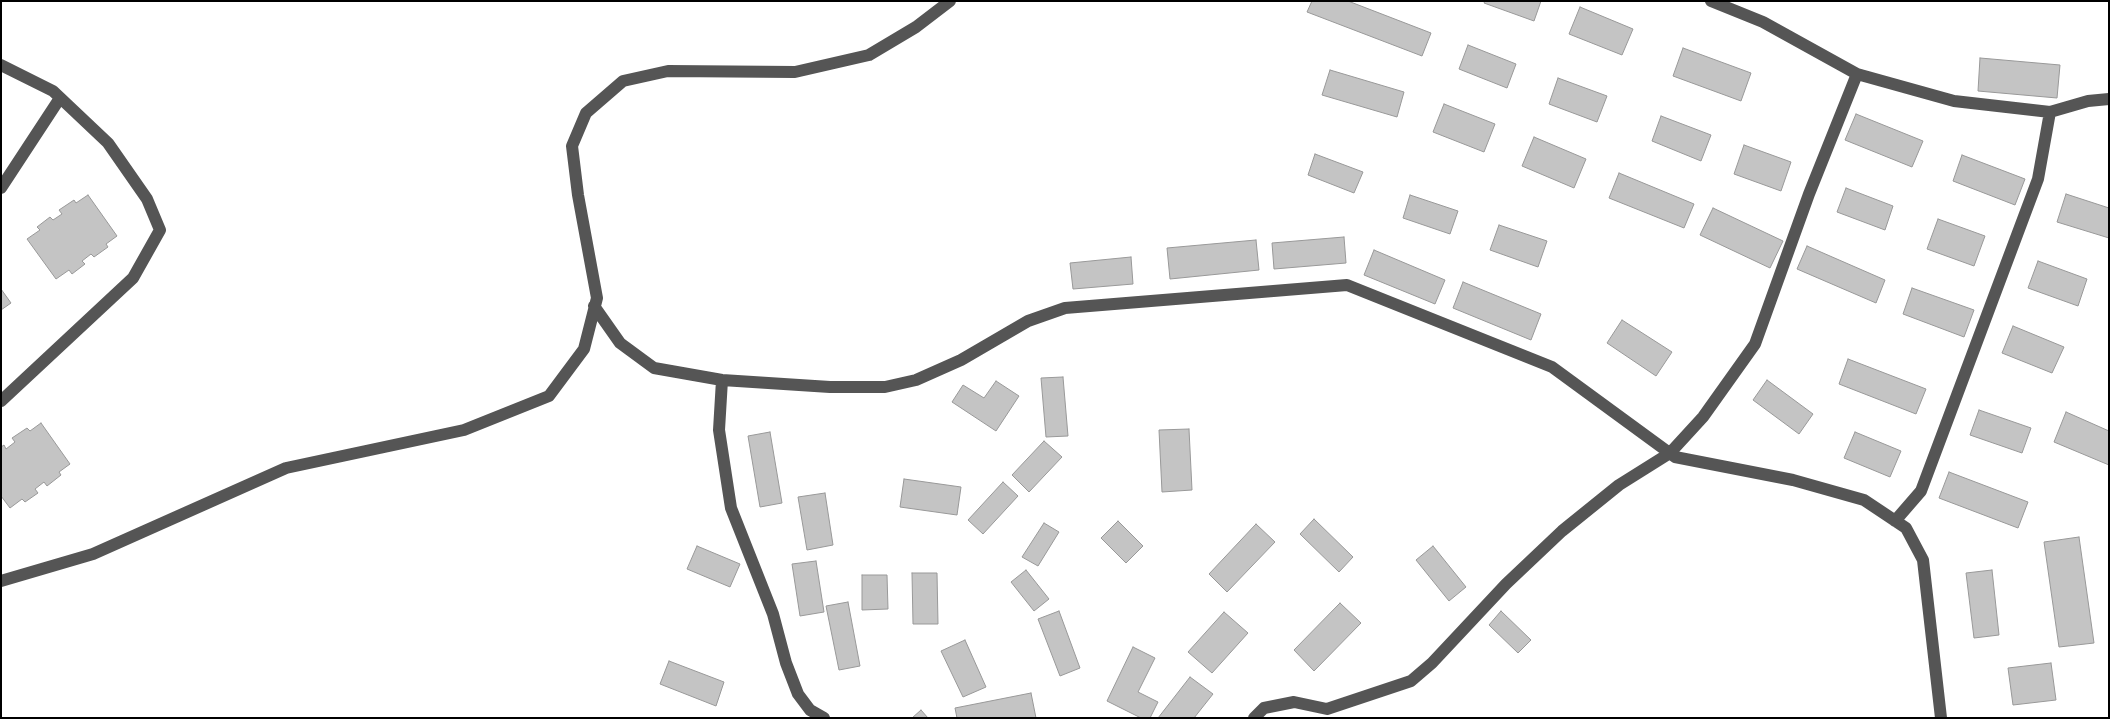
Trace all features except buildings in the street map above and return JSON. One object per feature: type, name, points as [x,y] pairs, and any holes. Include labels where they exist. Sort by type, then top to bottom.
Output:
[{"type":"street","points":[[1,581],[92,554],[286,468],[464,430],[549,396],[584,349],[597,298],[578,196],[572,146],[586,113],[623,81],[668,71],[795,72],[869,55],[916,27],[950,1]]},
{"type":"street","points":[[1711,1],[1763,22],[1857,74],[1954,101],[2050,112],[2088,101],[2109,99]]},
{"type":"street","points":[[1,65],[53,91],[108,144],[147,199],[160,230],[133,278],[1,401]]},
{"type":"street","points":[[1254,718],[1264,708],[1294,702],[1327,710],[1411,681],[1432,662],[1506,584],[1562,531],[1619,485],[1670,453],[1703,417],[1755,344],[1809,194],[1857,74]]},
{"type":"street","points":[[1,188],[60,98]]},
{"type":"street","points":[[1894,520],[1920,491],[2038,179],[2050,112]]},
{"type":"street","points":[[594,306],[620,343],[654,368],[722,380],[830,387],[885,387],[916,380],[961,360],[1028,322],[1065,308],[1348,285],[1552,367],[1675,457],[1793,480],[1864,500],[1906,528],[1923,560],[1940,718]]},
{"type":"street","points":[[722,380],[719,430],[731,508],[773,614],[786,663],[798,694],[810,710],[824,718]]}]
